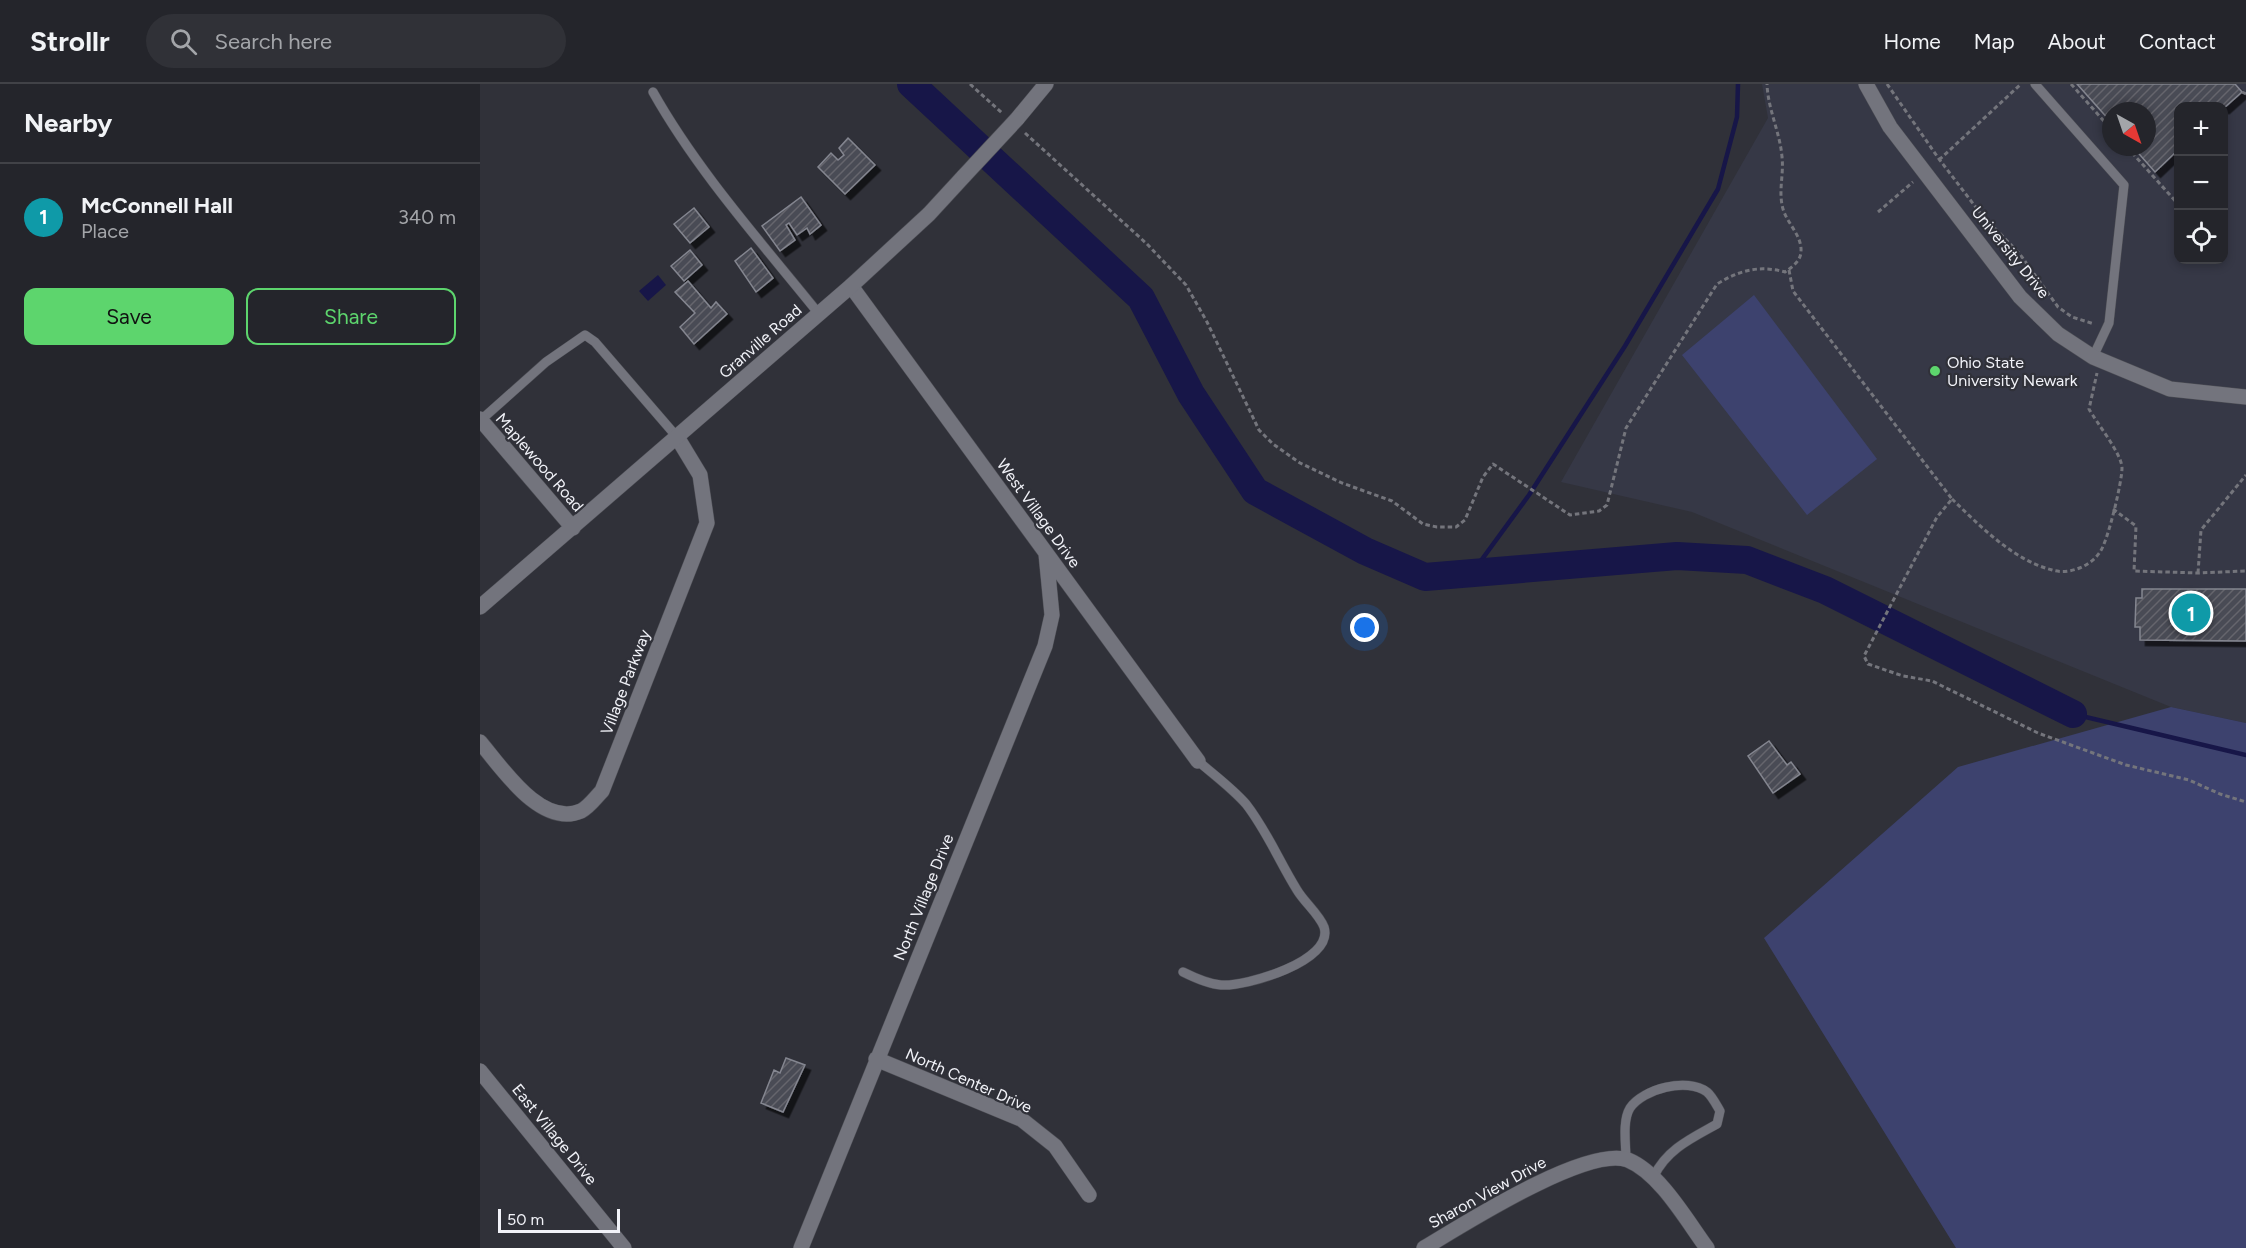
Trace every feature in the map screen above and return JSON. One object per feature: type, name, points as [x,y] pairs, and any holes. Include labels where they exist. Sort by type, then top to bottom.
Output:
[{"type":"street","name":"Granville Road","points":[[480,607],[851,286],[929,214],[1046,84]]},
{"type":"street","name":"University Drive","points":[[1866,84],[1890,127],[1924,172],[2020,297],[2058,334],[2093,357],[2170,389],[2246,398]]},
{"type":"street","name":"West Village Drive","points":[[851,286],[1198,761]]},
{"type":"street","name":"Maplewood Road","points":[[480,419],[573,528]]},
{"type":"street","name":"Village Parkway","points":[[480,742],[532,802],[559,814],[582,810],[602,791],[707,523],[699,475],[677,437]]},
{"type":"street","name":"North Village Drive","points":[[801,1248],[1045,646],[1052,615],[1046,554]]},
{"type":"street","name":"North Center Drive","points":[[876,1059],[1022,1119],[1055,1146],[1089,1195]]},
{"type":"street","name":"East Village Drive","points":[[480,1071],[624,1248]]},
{"type":"street","points":[[1626,1159],[1654,1176],[1707,1248]]},
{"type":"street","name":"Sharon View Drive","points":[[1424,1248],[1522,1191],[1559,1173],[1597,1161],[1626,1159]]},
{"type":"lane","points":[[2035,84],[2124,185],[2106,328],[2093,357]]},
{"type":"lane","points":[[653,92],[669,121],[712,179],[819,314]]},
{"type":"lane","points":[[480,419],[546,362],[585,335],[595,342],[677,437]]},
{"type":"lane","points":[[1183,972],[1208,983],[1223,985],[1258,980],[1292,968],[1324,939],[1324,927],[1297,890],[1262,827],[1235,792],[1198,761]]},
{"type":"lane","points":[[1626,1159],[1625,1134],[1629,1110],[1645,1093],[1688,1086],[1707,1092],[1720,1111],[1717,1124],[1678,1147],[1661,1162],[1654,1176]]},
{"type":"path","points":[[969,84],[1014,121],[1147,244],[1186,285],[1207,322],[1259,430],[1273,444],[1300,463],[1342,483],[1392,501],[1423,524],[1437,527],[1456,527],[1465,520],[1483,477],[1493,464],[1570,515],[1599,511],[1607,505],[1626,428],[1717,284],[1736,272],[1766,267],[1785,273],[1795,266],[1802,254],[1800,244],[1783,210],[1780,190],[1782,158],[1768,105],[1767,84]]},
{"type":"path","points":[[1887,84],[1939,159],[1981,214],[2019,253],[2058,307],[2072,317],[2106,328]]},
{"type":"path","points":[[1878,212],[2021,84]]},
{"type":"path","points":[[2071,84],[2102,119]]},
{"type":"path","points":[[2242,92],[2246,94]]},
{"type":"path","points":[[2135,156],[2174,200]]},
{"type":"path","points":[[1788,270],[1793,291],[1952,499],[2011,550],[2052,570],[2068,572],[2084,566],[2100,552],[2113,509],[2122,467],[2089,409],[2089,397],[2097,375],[2093,357]]},
{"type":"path","points":[[2198,573],[2201,530],[2246,475]]},
{"type":"path","points":[[1952,499],[1937,517],[1864,656],[1868,664],[1881,670],[1932,681],[2038,733],[2126,765],[2189,780],[2220,794],[2246,802]]},
{"type":"path","points":[[2113,509],[2136,526],[2134,571],[2198,573],[2246,571]]},
{"type":"shaded area","name":"Ohio State University Newark","points":[[1762,84],[2246,84],[2246,723],[2171,707],[1692,512],[1561,482],[1768,118]]},
{"type":"shaded area","points":[[658,275],[666,285],[648,301],[639,291]]},
{"type":"shaded area","points":[[1754,295],[1877,459],[1807,515],[1682,355]]},
{"type":"shaded area","points":[[2171,707],[2246,723],[2246,1248],[1956,1248],[1764,938],[1958,767]]},
{"type":"building","points":[[2077,84],[2235,84],[2242,92],[2228,104],[2228,102],[2174,102],[2174,154],[2155,172],[2141,156],[2156,156],[2156,102],[2102,102],[2102,112]]},
{"type":"building","points":[[848,138],[875,165],[845,194],[818,167],[831,153],[838,160],[844,155],[839,148]]},
{"type":"building","points":[[801,197],[821,225],[810,234],[807,228],[797,235],[789,223],[786,225],[795,240],[780,251],[762,226]]},
{"type":"building","points":[[694,208],[709,227],[690,243],[674,224]]},
{"type":"building","points":[[751,248],[773,278],[756,292],[735,261]]},
{"type":"building","points":[[690,250],[702,265],[684,281],[671,266]]},
{"type":"building","points":[[688,281],[711,308],[716,302],[727,314],[694,344],[680,327],[695,313],[675,292]]},
{"type":"building","points":[[2142,589],[2246,589],[2246,641],[2140,640],[2140,627],[2135,627],[2136,598],[2142,598]]},
{"type":"building","points":[[1769,741],[1787,765],[1791,762],[1800,774],[1773,793],[1748,756]]},
{"type":"building","points":[[786,1058],[805,1065],[783,1112],[761,1103],[774,1070],[780,1073]]},
{"type":"waterway","points":[[911,84],[1141,298],[1191,394],[1255,491],[1365,551],[1425,577],[1677,556],[1747,560],[1825,590],[2073,714]]},
{"type":"waterway","points":[[1472,573],[1529,495],[1625,346],[1718,189],[1737,117],[1738,84]]},
{"type":"waterway","points":[[2073,714],[2246,755]]},
{"type":"place","name":"Ohio State University Newark","points":[[1935,371]]},
{"type":"place","name":"McConnell Hall","points":[[2191,613]]}]
